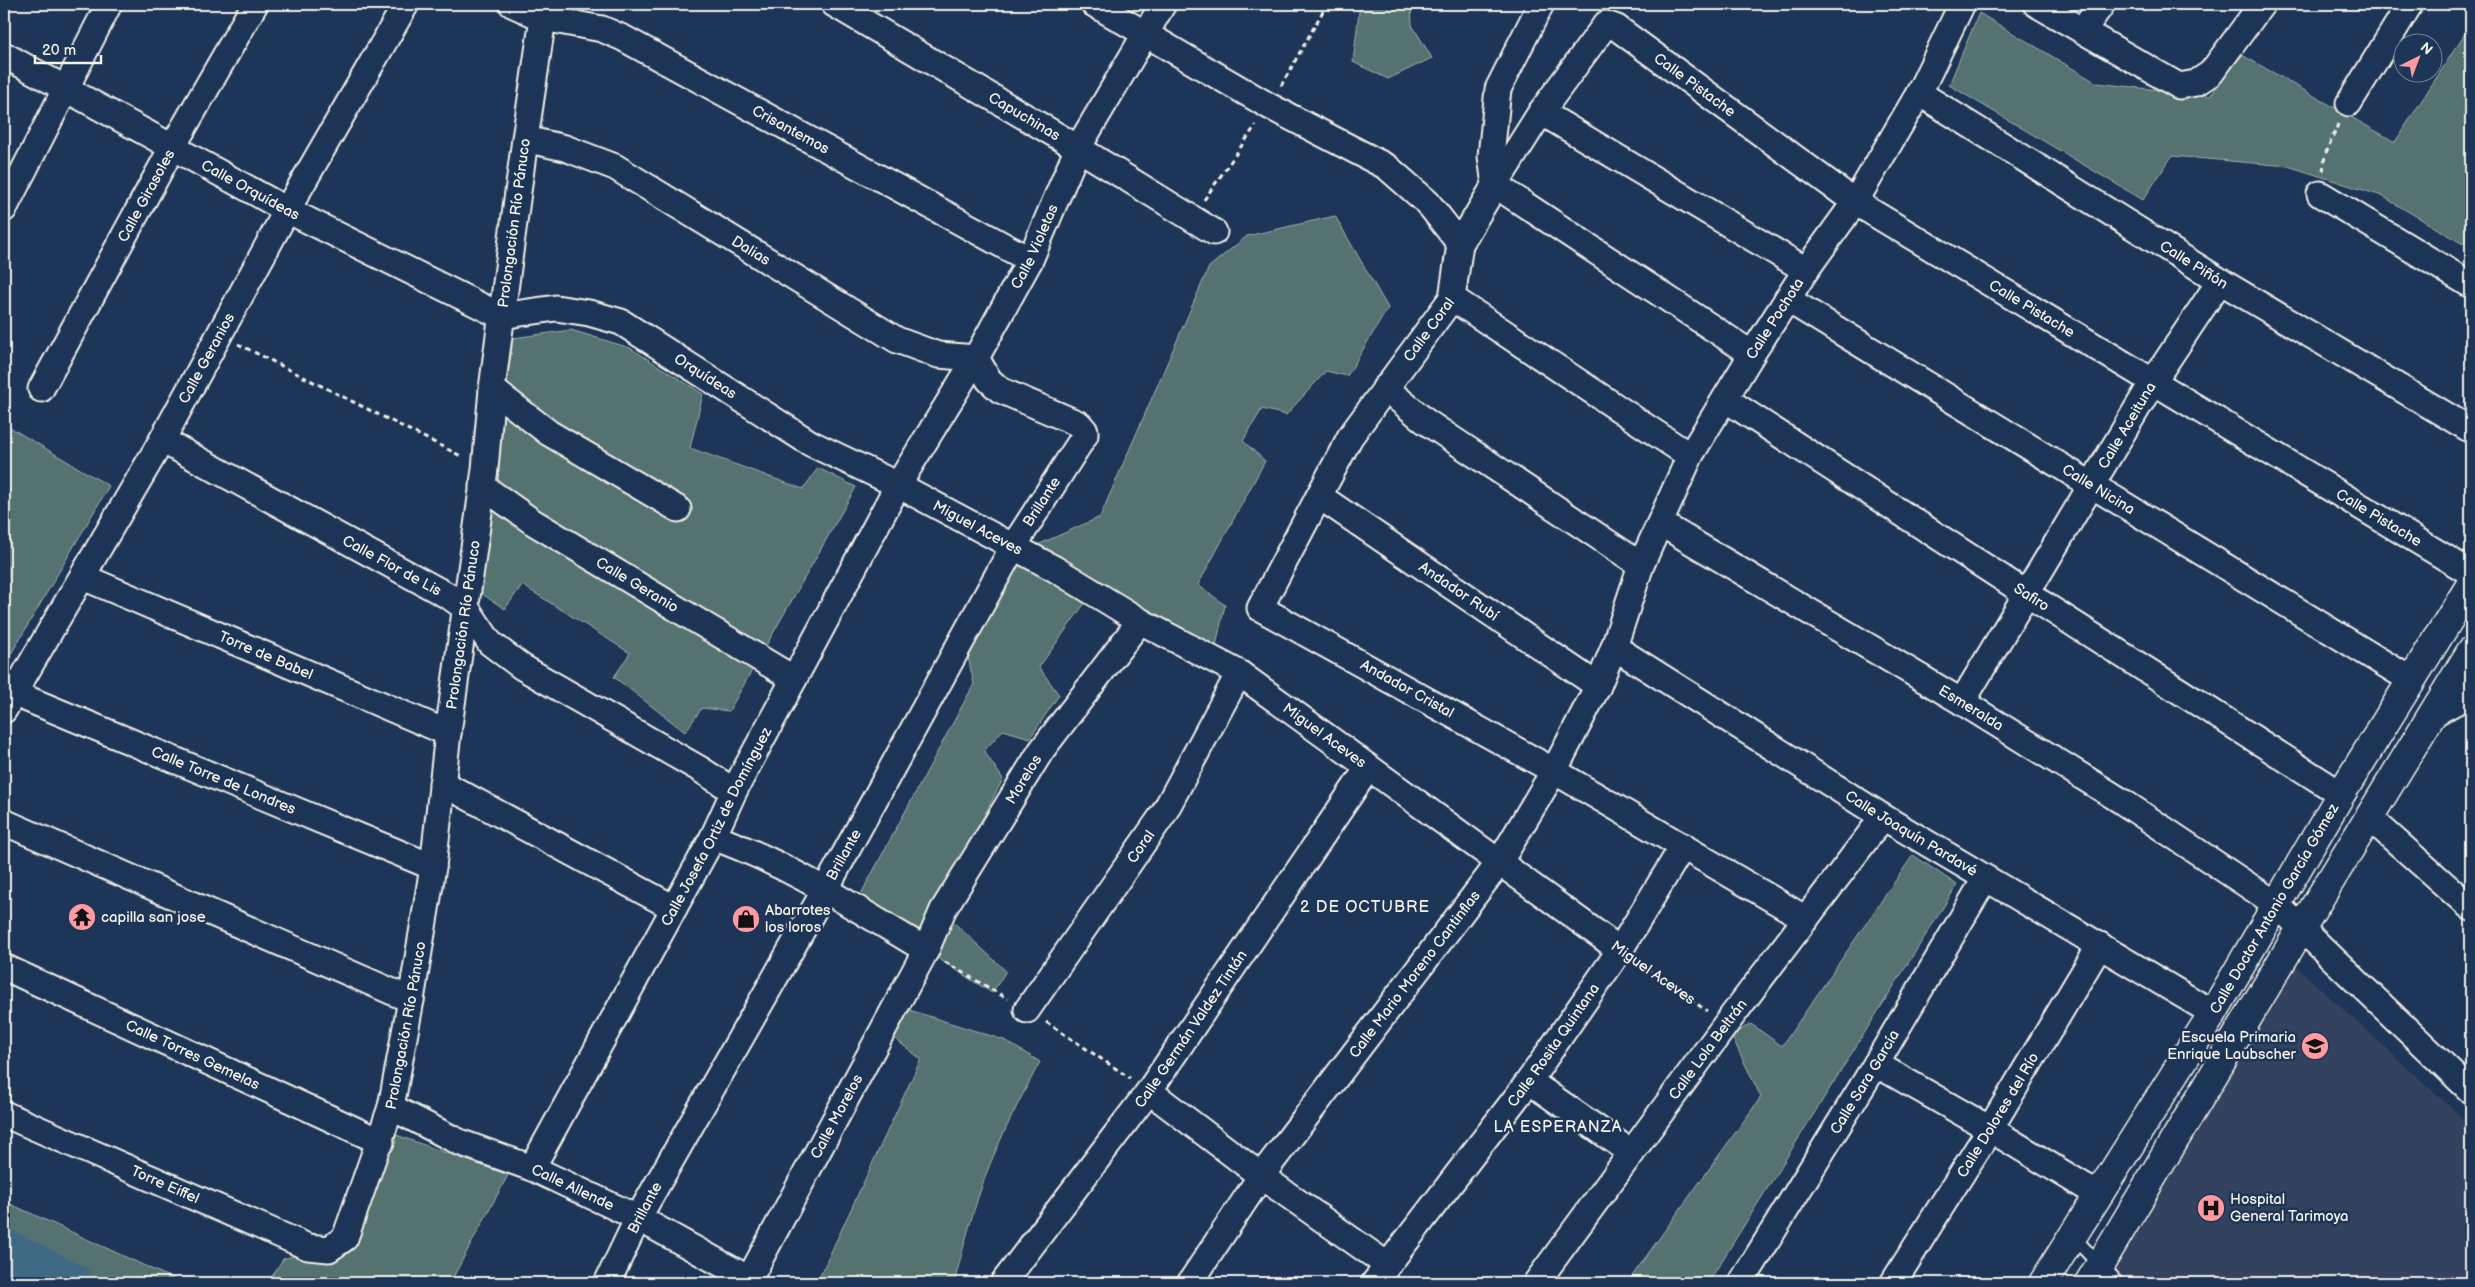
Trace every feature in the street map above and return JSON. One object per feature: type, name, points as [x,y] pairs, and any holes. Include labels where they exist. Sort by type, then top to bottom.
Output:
[{"type":"street","points":[[4,208],[108,4]]},
{"type":"street","name":"Calle Girasoles","points":[[41,389],[172,148],[255,4]]},
{"type":"street","name":"Calle Geranios","points":[[8,702],[162,440],[287,210],[406,4]]},
{"type":"street","points":[[512,4],[543,18]]},
{"type":"street","name":"Capuchinas","points":[[834,4],[1078,148],[1214,232]]},
{"type":"street","points":[[1094,4],[1269,106],[1388,167],[1428,203],[1460,244]]},
{"type":"street","name":"Calle Violetas","points":[[898,485],[976,358],[1030,260],[1078,148],[1162,4]]},
{"type":"street","points":[[1541,4],[1498,89],[1492,156],[1495,185],[1752,354]]},
{"type":"street","name":"Calle Pochota","points":[[1614,647],[1641,566],[1690,456],[1787,299],[1855,202],[1919,93],[1962,4]]},
{"type":"street","points":[[2036,4],[2180,86],[2196,83],[2211,73],[2262,4]]},
{"type":"street","points":[[2083,30],[2102,4]]},
{"type":"street","points":[[2349,103],[2410,4]]},
{"type":"street","name":"Prolongación Río Pánuco","points":[[330,1249],[345,1238],[381,1142],[391,1107],[411,1000],[433,867],[448,733],[467,609],[484,477],[501,316],[543,18]]},
{"type":"street","name":"Crisantemos","points":[[543,18],[602,29],[623,38],[1030,260]]},
{"type":"street","name":"Calle Coral","points":[[1260,608],[1350,437],[1452,298],[1460,244],[1542,112],[1606,24]]},
{"type":"street","name":"Calle Pistache","points":[[1606,24],[1617,28],[1855,202],[2154,380],[2471,573]]},
{"type":"street","name":"Calle Orquídeas","points":[[4,55],[287,210],[501,316]]},
{"type":"street","name":"Calle Piñón","points":[[1919,93],[2220,281],[2471,430]]},
{"type":"street","points":[[1542,112],[1806,270]]},
{"type":"street","name":"Dalias","points":[[525,139],[565,148],[615,167],[897,340],[938,355],[976,358]]},
{"type":"street","points":[[2320,194],[2471,285]]},
{"type":"street","name":"Calle Aceituna","points":[[1962,702],[2154,380],[2220,281]]},
{"type":"street","points":[[1452,298],[1690,456]]},
{"type":"street","name":"Calle Nicina","points":[[1787,299],[2411,680]]},
{"type":"street","name":"Orquídeas","points":[[501,316],[556,308],[589,312],[621,322],[810,443],[898,485]]},
{"type":"street","name":"Brillante","points":[[607,1283],[638,1218],[825,890],[1013,547],[1085,435],[1085,431],[1079,424],[1000,390],[990,380],[976,358]]},
{"type":"street","points":[[1385,388],[1425,421],[1641,566]]},
{"type":"street","points":[[492,389],[549,433],[678,509]]},
{"type":"street","name":"Safiro","points":[[1725,399],[2341,794]]},
{"type":"street","name":"Calle Flor de Lis","points":[[162,440],[441,592],[467,609],[490,643],[522,667],[698,768],[734,791]]},
{"type":"street","name":"Calle Geranio","points":[[484,477],[534,522],[794,679]]},
{"type":"street","name":"Miguel Aceves","points":[[898,485],[1013,547],[1140,621],[1239,673],[1620,950]]},
{"type":"street","name":"Calle Josefa Ortiz de Domínguez","points":[[532,1168],[713,837],[734,791],[898,485]]},
{"type":"street","name":"Andador Rubí","points":[[1319,496],[1598,686]]},
{"type":"street","name":"Esmeralda","points":[[1660,524],[1962,702],[2123,802],[2276,904],[2471,1090]]},
{"type":"street","name":"Torre de Babel","points":[[83,577],[448,733]]},
{"type":"street","name":"Calle Doctor Antonio García Gómez","points":[[2043,1283],[2213,1013],[2341,794],[2471,584]]},
{"type":"street","name":"Andador Cristal","points":[[1260,608],[1554,771],[1806,919]]},
{"type":"street","name":"Morelos","points":[[926,950],[943,910],[1040,751],[1140,621]]},
{"type":"street","name":"Calle Mario Moreno Cantinflas","points":[[1190,1283],[1260,1176],[1499,863],[1554,771],[1598,686],[1614,647]]},
{"type":"street","name":"Calle Joaquín Pardavé","points":[[1614,647],[1984,879],[2213,1013]]},
{"type":"street","points":[[2102,1278],[2302,927],[2471,652]]},
{"type":"street","name":"Coral","points":[[1027,1010],[1164,813],[1239,673]]},
{"type":"street","points":[[2432,715],[2461,700],[2471,690]]},
{"type":"street","name":"Calle Torre de Londres","points":[[8,702],[433,867]]},
{"type":"street","name":"Calle Germán Valdez Tintán","points":[[1003,1283],[1149,1091],[1368,768]]},
{"type":"street","points":[[442,783],[674,908]]},
{"type":"street","name":"Calle Lola Beltrán","points":[[1536,1283],[1726,1024],[1883,817]]},
{"type":"street","points":[[2370,818],[2471,906]]},
{"type":"street","points":[[4,822],[411,1000]]},
{"type":"street","points":[[713,837],[735,844],[825,890],[926,950]]},
{"type":"street","name":"Calle Rosita Quintana","points":[[1380,1274],[1529,1081],[1620,950],[1682,846]]},
{"type":"street","name":"Calle Sara García","points":[[1741,1283],[1876,1064],[1984,879]]},
{"type":"street","name":"Calle Dolores del Río","points":[[1893,1283],[1990,1129],[2100,946]]},
{"type":"street","name":"Calle Morelos","points":[[748,1281],[926,950]]},
{"type":"street","name":"Calle Torres Gemelas","points":[[4,967],[381,1142]]},
{"type":"street","points":[[1876,1064],[1990,1129],[2099,1195]]},
{"type":"street","points":[[1529,1081],[1632,1152]]},
{"type":"street","points":[[1149,1091],[1260,1176],[1380,1274]]},
{"type":"street","name":"Calle Allende","points":[[391,1107],[459,1142],[532,1168],[638,1218],[748,1281]]},
{"type":"street","name":"Torre Eiffel","points":[[4,1114],[308,1247],[330,1249]]},
{"type":"lane","points":[[2072,1237],[2102,1278]]},
{"type":"path","points":[[2320,194],[2326,155],[2349,103]]},
{"type":"path","points":[[220,336],[484,477]]},
{"type":"path","name":"Miguel Aceves","points":[[1620,950],[1726,1024]]},
{"type":"shaded area","name":"Escuela Primaria Enrique Laubscher","points":[[2296,966],[2471,1126],[2471,1283],[2105,1283]]},
{"type":"green space","points":[[1360,4],[1411,4],[1412,25],[1432,58],[1388,79],[1353,62]]},
{"type":"green space","points":[[1979,13],[2097,83],[2210,96],[2242,55],[2395,142],[2434,82],[2442,82],[2442,69],[2471,24],[2471,230],[2463,244],[2382,196],[2288,166],[2172,156],[2143,200],[1949,85]]},
{"type":"green space","points":[[1335,216],[1388,308],[1347,376],[1326,371],[1286,415],[1262,409],[1243,441],[1265,461],[1198,585],[1225,605],[1215,650],[1098,585],[1039,667],[1059,695],[1030,738],[1003,730],[984,751],[1003,779],[937,907],[1006,971],[992,993],[934,956],[890,922],[862,892],[974,684],[968,657],[1015,555],[1100,517],[1209,267],[1247,236]]},
{"type":"green space","points":[[571,330],[630,348],[703,394],[690,448],[803,489],[818,468],[856,487],[729,711],[702,708],[685,732],[614,677],[630,653],[522,585],[505,609],[479,592],[513,338]]},
{"type":"green space","points":[[4,424],[109,486],[4,666]]},
{"type":"green space","points":[[1913,855],[1957,885],[1708,1283],[1627,1283],[1761,1097],[1731,1035],[1751,1024],[1782,1046]]},
{"type":"green space","points":[[903,1008],[1004,1040],[1040,1062],[1012,1115],[988,1169],[954,1283],[826,1283],[818,1280],[921,1059],[886,1032]]},
{"type":"green space","points":[[371,1126],[508,1175],[450,1283],[268,1283],[283,1259],[339,1243]]},
{"type":"green space","points":[[4,1201],[182,1283],[4,1283]]},
{"type":"waterway","points":[[4,1248],[73,1283]]},
{"type":"place","name":"capilla san jose","points":[[82,917]]},
{"type":"place","name":"Abarrotes los loros","points":[[746,919]]},
{"type":"place","name":"Escuela Primaria Enrique Laubscher","points":[[2315,1046]]},
{"type":"place","name":"Hospital General Tarimoya","points":[[2211,1208]]},
{"type":"district","name":"2 DE OCTUBRE","points":[[1365,907]]},
{"type":"district","name":"LA ESPERANZA","points":[[1558,1127]]}]
